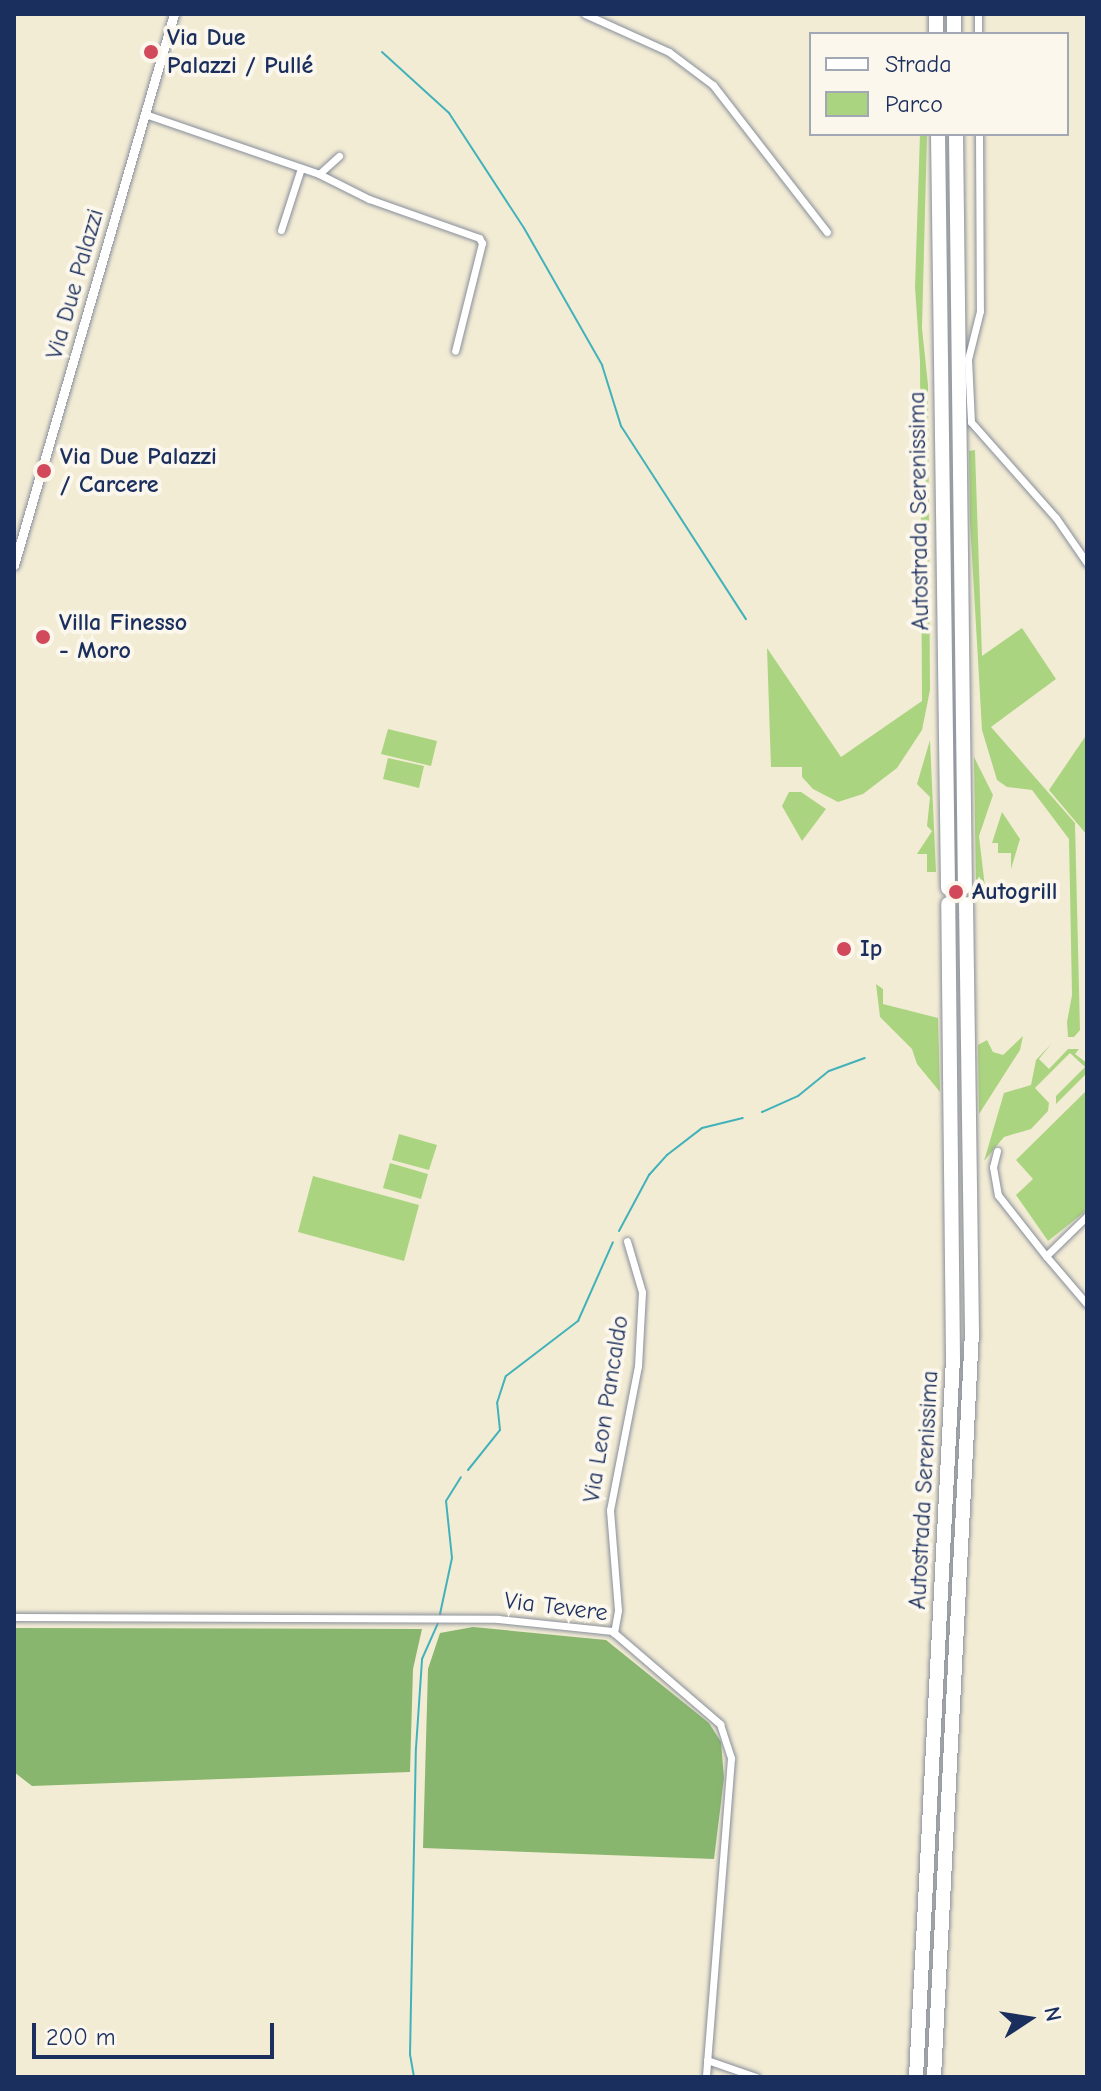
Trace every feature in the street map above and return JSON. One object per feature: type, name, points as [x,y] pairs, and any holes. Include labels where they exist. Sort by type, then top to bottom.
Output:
[{"type":"highway","name":"Autostrada Serenissima","points":[[938,136],[948,888]]},
{"type":"highway","name":"Autostrada Serenissima","points":[[956,136],[965,887]]},
{"type":"highway","name":"Autostrada Serenissima","points":[[916,2077],[953,1358],[948,904]]},
{"type":"highway","name":"Autostrada Serenissima","points":[[934,2077],[972,1332],[966,904]]},
{"type":"street","name":"Via Due Palazzi","points":[[14,565],[174,14]]},
{"type":"street","points":[[585,14],[669,52],[713,85],[827,232]]},
{"type":"street","points":[[145,114],[319,174],[369,199],[479,238],[482,243],[455,351]]},
{"type":"street","points":[[979,136],[980,311],[968,359],[971,422],[1056,518],[1087,563]]},
{"type":"street","points":[[319,174],[339,156]]},
{"type":"street","points":[[281,230],[301,168]]},
{"type":"street","points":[[997,1151],[993,1177],[998,1195],[1087,1304]]},
{"type":"street","points":[[1046,1256],[1087,1216]]},
{"type":"street","name":"Via Leon Pancaldo","points":[[614,1633],[618,1610],[610,1510],[638,1366],[642,1292],[627,1241]]},
{"type":"street","name":"Via Tevere","points":[[14,1617],[498,1619],[614,1633],[720,1724],[728,1745],[731,1798],[719,1875],[706,2077]]},
{"type":"street","points":[[707,2060],[756,2077]]},
{"type":"green space","points":[[920,136],[927,136],[922,328],[928,385],[930,690],[922,730],[897,768],[863,794],[838,802],[813,789],[802,777],[802,767],[771,767],[767,648],[841,757],[922,701],[920,361],[915,287]]},
{"type":"green space","points":[[975,450],[982,656],[1022,628],[1056,679],[991,727],[1075,823],[1080,1030],[1074,1037],[1068,1037],[1067,1022],[1072,995],[1069,839],[1032,790],[1007,787],[997,780],[982,730],[970,522],[969,451]]},
{"type":"green space","points":[[388,729],[437,741],[431,766],[381,754]]},
{"type":"green space","points":[[1087,734],[1087,835],[1049,790]]},
{"type":"green space","points":[[930,740],[936,872],[927,872],[927,854],[917,854],[932,831],[927,826],[930,797],[917,784]]},
{"type":"green space","points":[[974,757],[993,795],[979,836],[985,887],[976,888]]},
{"type":"green space","points":[[388,758],[424,766],[419,788],[383,779]]},
{"type":"green space","points":[[789,792],[801,792],[826,809],[802,841],[782,806]]},
{"type":"green space","points":[[1002,812],[1020,839],[1011,869],[1011,853],[998,853],[998,843],[992,843]]},
{"type":"green space","points":[[876,984],[883,989],[883,1004],[938,1018],[940,1092],[917,1064],[912,1049],[880,1017]]},
{"type":"green space","points":[[1023,1036],[1020,1050],[979,1114],[978,1045],[987,1040],[993,1052],[1003,1055]]},
{"type":"green space","points":[[1052,1043],[1039,1059],[1049,1069],[1068,1049],[1079,1049],[1075,1054],[1087,1063],[1087,1073],[1056,1104],[1056,1096],[1085,1067],[1070,1053],[1035,1088],[1049,1103],[1048,1111],[1031,1129],[1004,1137],[984,1161],[1004,1093],[1031,1085],[1036,1060]]},
{"type":"green space","points":[[1087,1090],[1087,1210],[1048,1241],[1016,1195],[1033,1179],[1016,1160]]},
{"type":"green space","points":[[399,1134],[437,1145],[429,1170],[392,1160]]},
{"type":"green space","points":[[390,1163],[428,1174],[421,1199],[383,1188]]},
{"type":"green space","points":[[313,1176],[419,1205],[404,1261],[298,1232]]},
{"type":"green space","points":[[473,1627],[606,1640],[709,1723],[721,1742],[724,1778],[714,1859],[423,1848],[428,1669],[440,1633]]},
{"type":"green space","points":[[14,1628],[422,1629],[413,1669],[410,1772],[32,1786],[14,1772]]},
{"type":"waterway","points":[[382,52],[449,113],[524,228],[602,365],[621,426],[746,619]]},
{"type":"waterway","points":[[762,1112],[798,1096],[829,1071],[865,1058]]},
{"type":"waterway","points":[[619,1231],[649,1175],[667,1155],[702,1128],[743,1118]]},
{"type":"waterway","points":[[468,1470],[500,1430],[497,1403],[506,1376],[578,1321],[613,1242]]},
{"type":"waterway","points":[[440,1614],[452,1558],[446,1501],[461,1477]]},
{"type":"waterway","points":[[414,2077],[410,2055],[416,1748],[422,1659],[438,1623]]},
{"type":"place","name":"Via Due Palazzi / Pullé","points":[[151,52]]},
{"type":"place","name":"Via Due Palazzi / Carcere","points":[[44,471]]},
{"type":"place","name":"Villa Finesso - Moro","points":[[43,637]]},
{"type":"place","name":"Autogrill","points":[[956,892]]},
{"type":"place","name":"Ip","points":[[844,949]]}]
